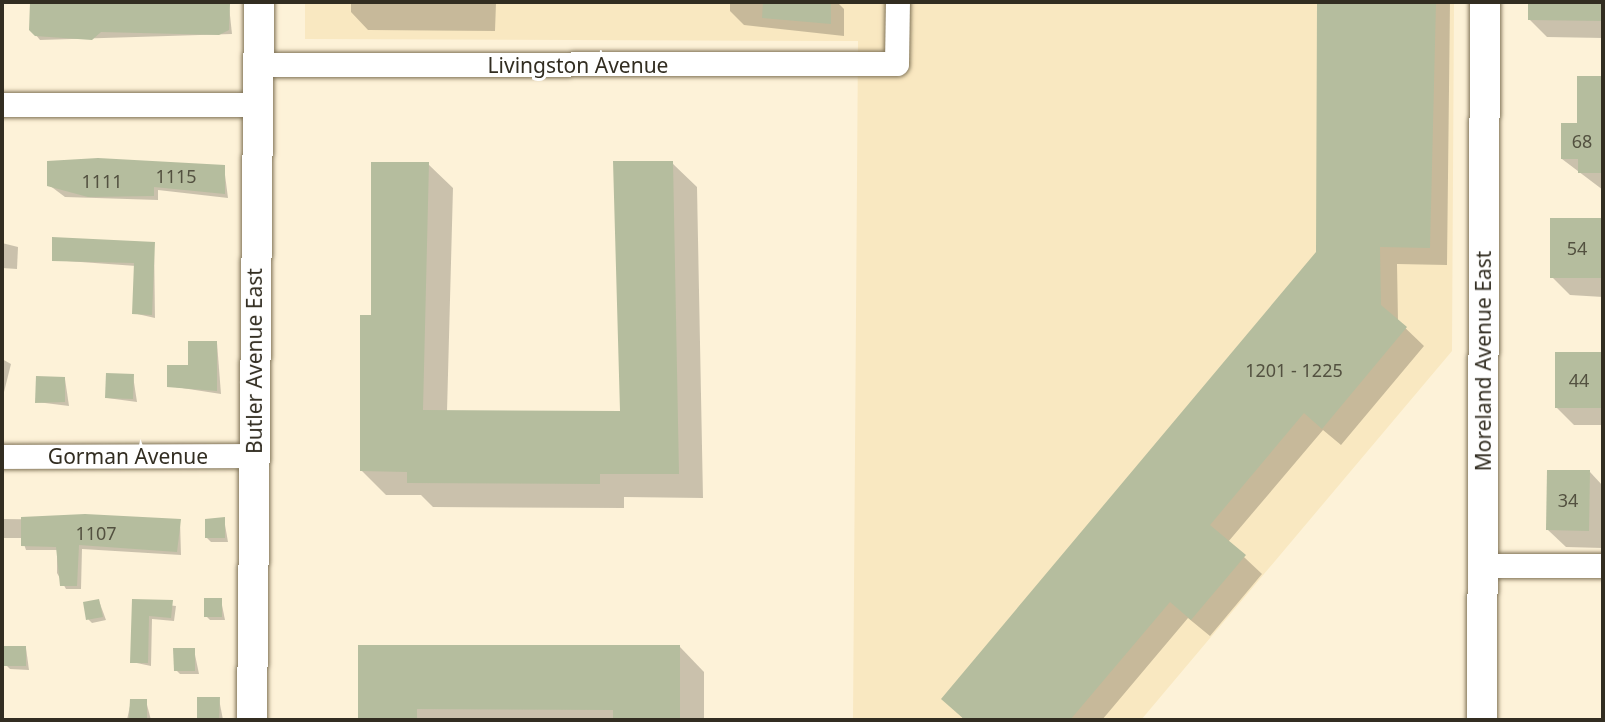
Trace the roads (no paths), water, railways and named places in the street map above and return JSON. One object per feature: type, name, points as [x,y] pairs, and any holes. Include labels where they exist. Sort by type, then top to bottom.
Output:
[{"type":"street","name":"Butler Avenue East","points":[[253,720],[253,456],[259,2]]},
{"type":"street","name":"Livingston Avenue","points":[[259,65],[897,64],[898,2]]},
{"type":"street","name":"Moreland Avenue East","points":[[1482,720],[1485,2]]},
{"type":"street","points":[[2,105],[257,105]]},
{"type":"street","name":"Gorman Avenue","points":[[2,457],[253,456]]},
{"type":"street","points":[[1483,566],[1603,566]]}]
